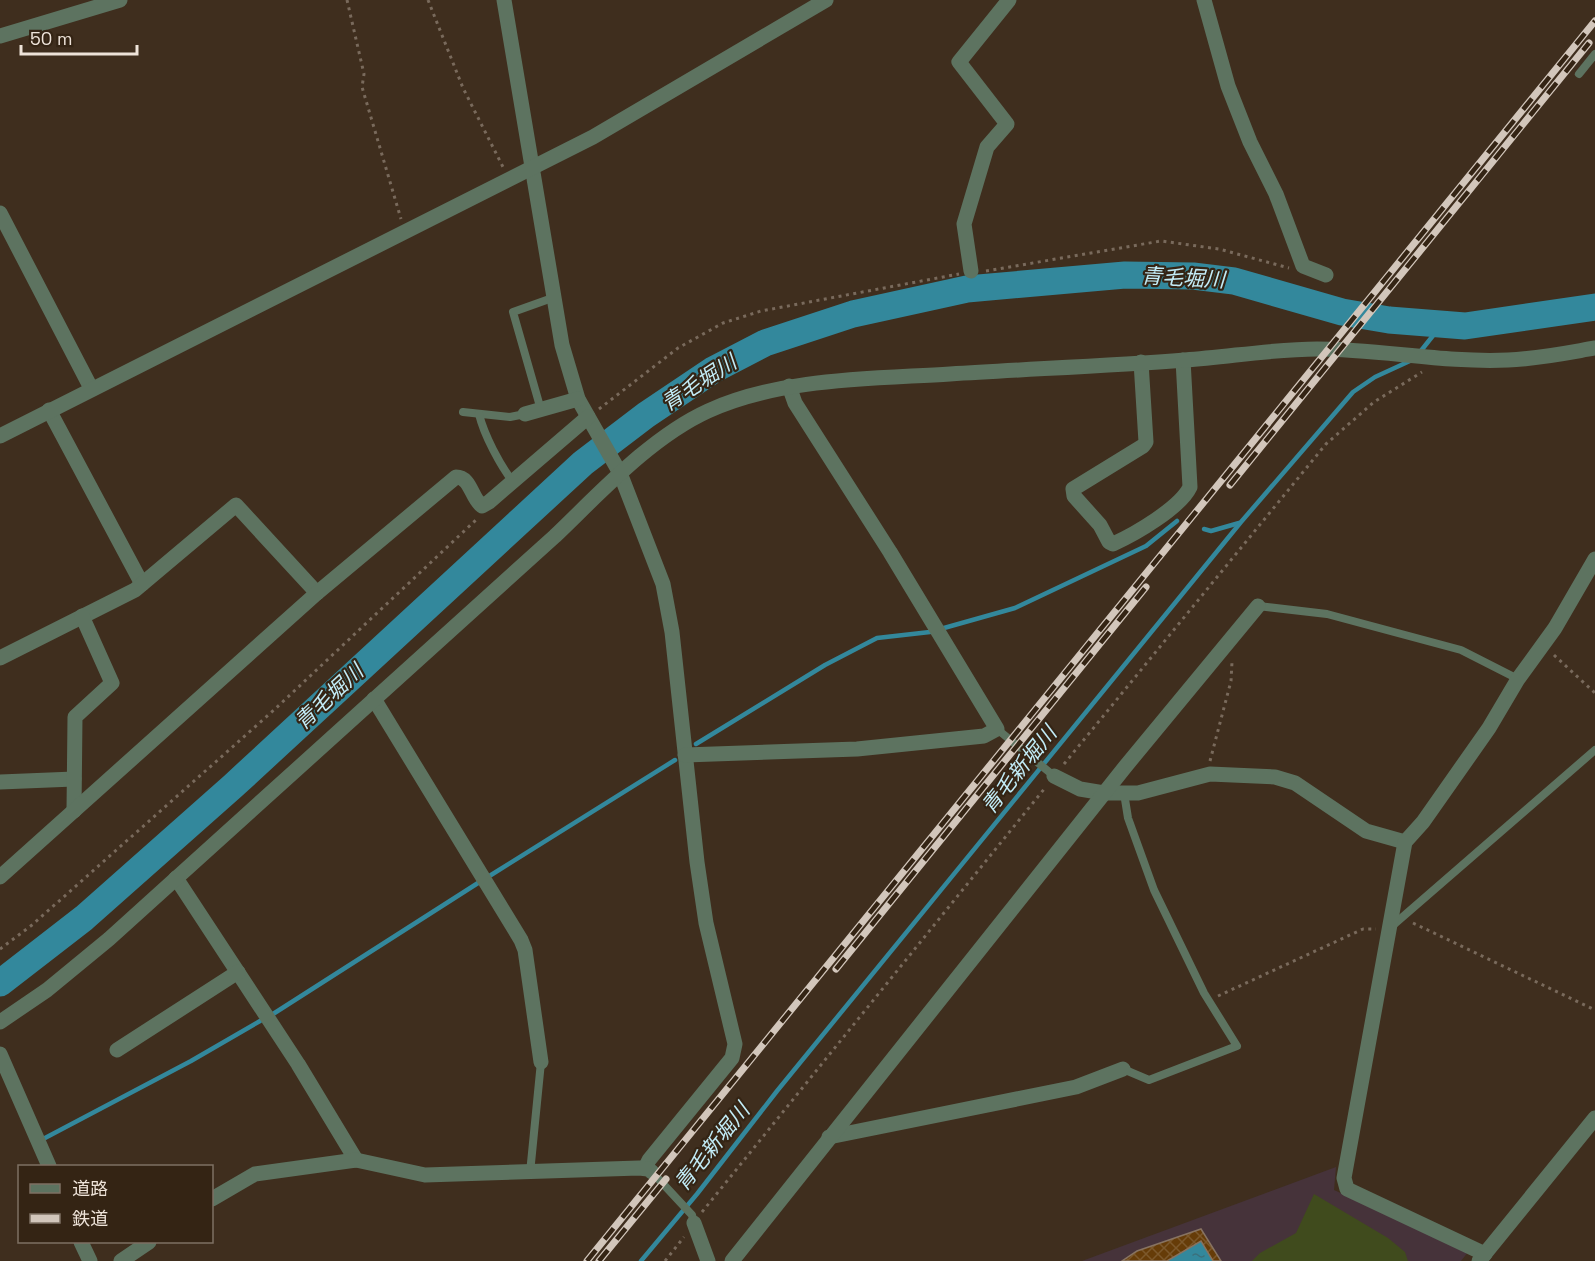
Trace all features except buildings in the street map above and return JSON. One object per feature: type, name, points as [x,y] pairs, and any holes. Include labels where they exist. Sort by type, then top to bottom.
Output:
[{"type":"street","points":[[0,36],[120,0]]},
{"type":"street","points":[[213,1198],[255,1174],[356,1160],[425,1175],[648,1170],[650,1160],[732,1058],[735,1051],[733,1034],[706,923],[697,862],[669,608],[656,561],[618,467],[578,399],[562,345],[504,0]]},
{"type":"street","points":[[0,436],[91,388],[593,137],[826,0]]},
{"type":"street","points":[[971,272],[964,224],[987,147],[1007,124],[959,62],[1009,0]]},
{"type":"street","points":[[1204,0],[1228,86],[1250,142],[1276,194],[1303,266],[1326,275]]},
{"type":"street","points":[[0,213],[91,388]]},
{"type":"street","points":[[0,1022],[76,967],[176,878],[555,536],[618,467],[689,421],[734,400],[789,386],[1315,349],[1354,349],[1432,357],[1507,360],[1595,348]]},
{"type":"street","points":[[1141,362],[1146,442],[1073,489],[1074,496],[1100,525],[1109,542],[1113,544],[1142,531],[1186,496],[1190,488],[1183,360]]},
{"type":"street","points":[[685,755],[858,749],[984,736],[997,729],[890,552],[795,403],[789,386]]},
{"type":"street","points":[[525,414],[578,399]]},
{"type":"street","points":[[49,410],[142,584]]},
{"type":"street","points":[[0,877],[317,593],[456,477],[466,480],[477,502],[482,506],[591,423]]},
{"type":"street","points":[[0,658],[135,590],[236,505],[317,593]]},
{"type":"street","points":[[1595,560],[1544,645],[1518,679],[1489,728],[1423,822],[1405,842],[1344,1178],[1347,1189],[1487,1259],[1595,1118]]},
{"type":"street","points":[[732,1261],[1104,794],[1258,606]]},
{"type":"street","points":[[74,811],[75,717],[112,683],[82,616]]},
{"type":"street","points":[[374,699],[521,940],[525,950],[541,1062]]},
{"type":"street","points":[[1053,775],[1080,789],[1104,794],[1137,793],[1210,774],[1275,777],[1294,783],[1366,831],[1405,842]]},
{"type":"street","points":[[0,782],[74,779]]},
{"type":"street","points":[[176,878],[298,1064],[356,1160]]},
{"type":"street","points":[[117,1050],[238,972]]},
{"type":"street","points":[[0,1054],[48,1165]]},
{"type":"street","points":[[830,1137],[1076,1087],[1123,1069]]},
{"type":"street","points":[[696,1216],[708,1261]]},
{"type":"street","points":[[81,1243],[90,1261]]},
{"type":"street","points":[[121,1261],[148,1243]]},
{"type":"lane","points":[[1579,74],[1595,54]]},
{"type":"lane","points":[[541,410],[513,312],[555,297]]},
{"type":"lane","points":[[463,412],[510,417],[525,414]]},
{"type":"lane","points":[[479,414],[482,425],[513,482]]},
{"type":"lane","points":[[1258,606],[1327,614],[1461,650],[1518,679]]},
{"type":"lane","points":[[997,729],[1053,775]]},
{"type":"lane","points":[[1389,929],[1595,750]]},
{"type":"lane","points":[[1123,1069],[1149,1080],[1237,1046],[1208,1000],[1154,890],[1128,818],[1124,793]]},
{"type":"lane","points":[[530,1173],[541,1062]]},
{"type":"lane","points":[[648,1170],[696,1216]]},
{"type":"path","points":[[347,0],[364,74],[362,87],[405,232]]},
{"type":"path","points":[[428,0],[463,88],[509,180]]},
{"type":"path","points":[[591,423],[678,348],[723,323],[761,311],[971,272],[1161,241],[1219,249],[1294,270],[1303,266]]},
{"type":"path","points":[[696,1216],[1053,775],[1326,444],[1374,402],[1425,371]]},
{"type":"path","points":[[0,949],[32,925],[274,710],[480,516],[482,506]]},
{"type":"path","points":[[1210,774],[1209,765],[1231,681],[1230,640]]},
{"type":"path","points":[[1544,645],[1595,693]]},
{"type":"path","points":[[1402,918],[1595,1010]]},
{"type":"path","points":[[1208,1000],[1363,928],[1389,929]]},
{"type":"path","points":[[665,1261],[684,1237]]},
{"type":"shaded area","points":[[1336,1167],[1334,1190],[1468,1252],[1461,1261],[1082,1261]]},
{"type":"green space","points":[[1314,1194],[1388,1238],[1405,1252],[1408,1261],[1252,1261],[1260,1253],[1296,1233]]},
{"type":"water","points":[[1201,1241],[1213,1261],[1167,1261]]},
{"type":"waterway","name":"青毛堀川","points":[[0,983],[84,918],[233,786],[583,463],[646,415],[713,370],[765,343],[853,314],[967,289],[1125,275],[1193,276],[1234,281],[1342,312],[1389,320],[1465,326],[1595,307]]},
{"type":"waterway","name":"青毛新堀川","points":[[1420,352],[1443,323]]},
{"type":"waterway","name":"青毛新堀川","points":[[641,1261],[1241,522],[1353,392],[1375,377],[1412,360]]},
{"type":"waterway","points":[[944,628],[1015,608],[1146,546],[1177,521]]},
{"type":"waterway","points":[[1204,529],[1211,531],[1239,523]]},
{"type":"waterway","points":[[696,744],[825,665],[877,638],[930,632]]},
{"type":"waterway","points":[[491,875],[675,760]]},
{"type":"waterway","points":[[273,1014],[478,883]]},
{"type":"waterway","points":[[45,1138],[191,1061],[260,1021]]},
{"type":"railway","points":[[587,1261],[1595,21]]},
{"type":"railway","points":[[1230,485],[1589,43]]},
{"type":"railway","points":[[836,969],[1146,587]]},
{"type":"railway","points":[[599,1261],[666,1179]]}]
